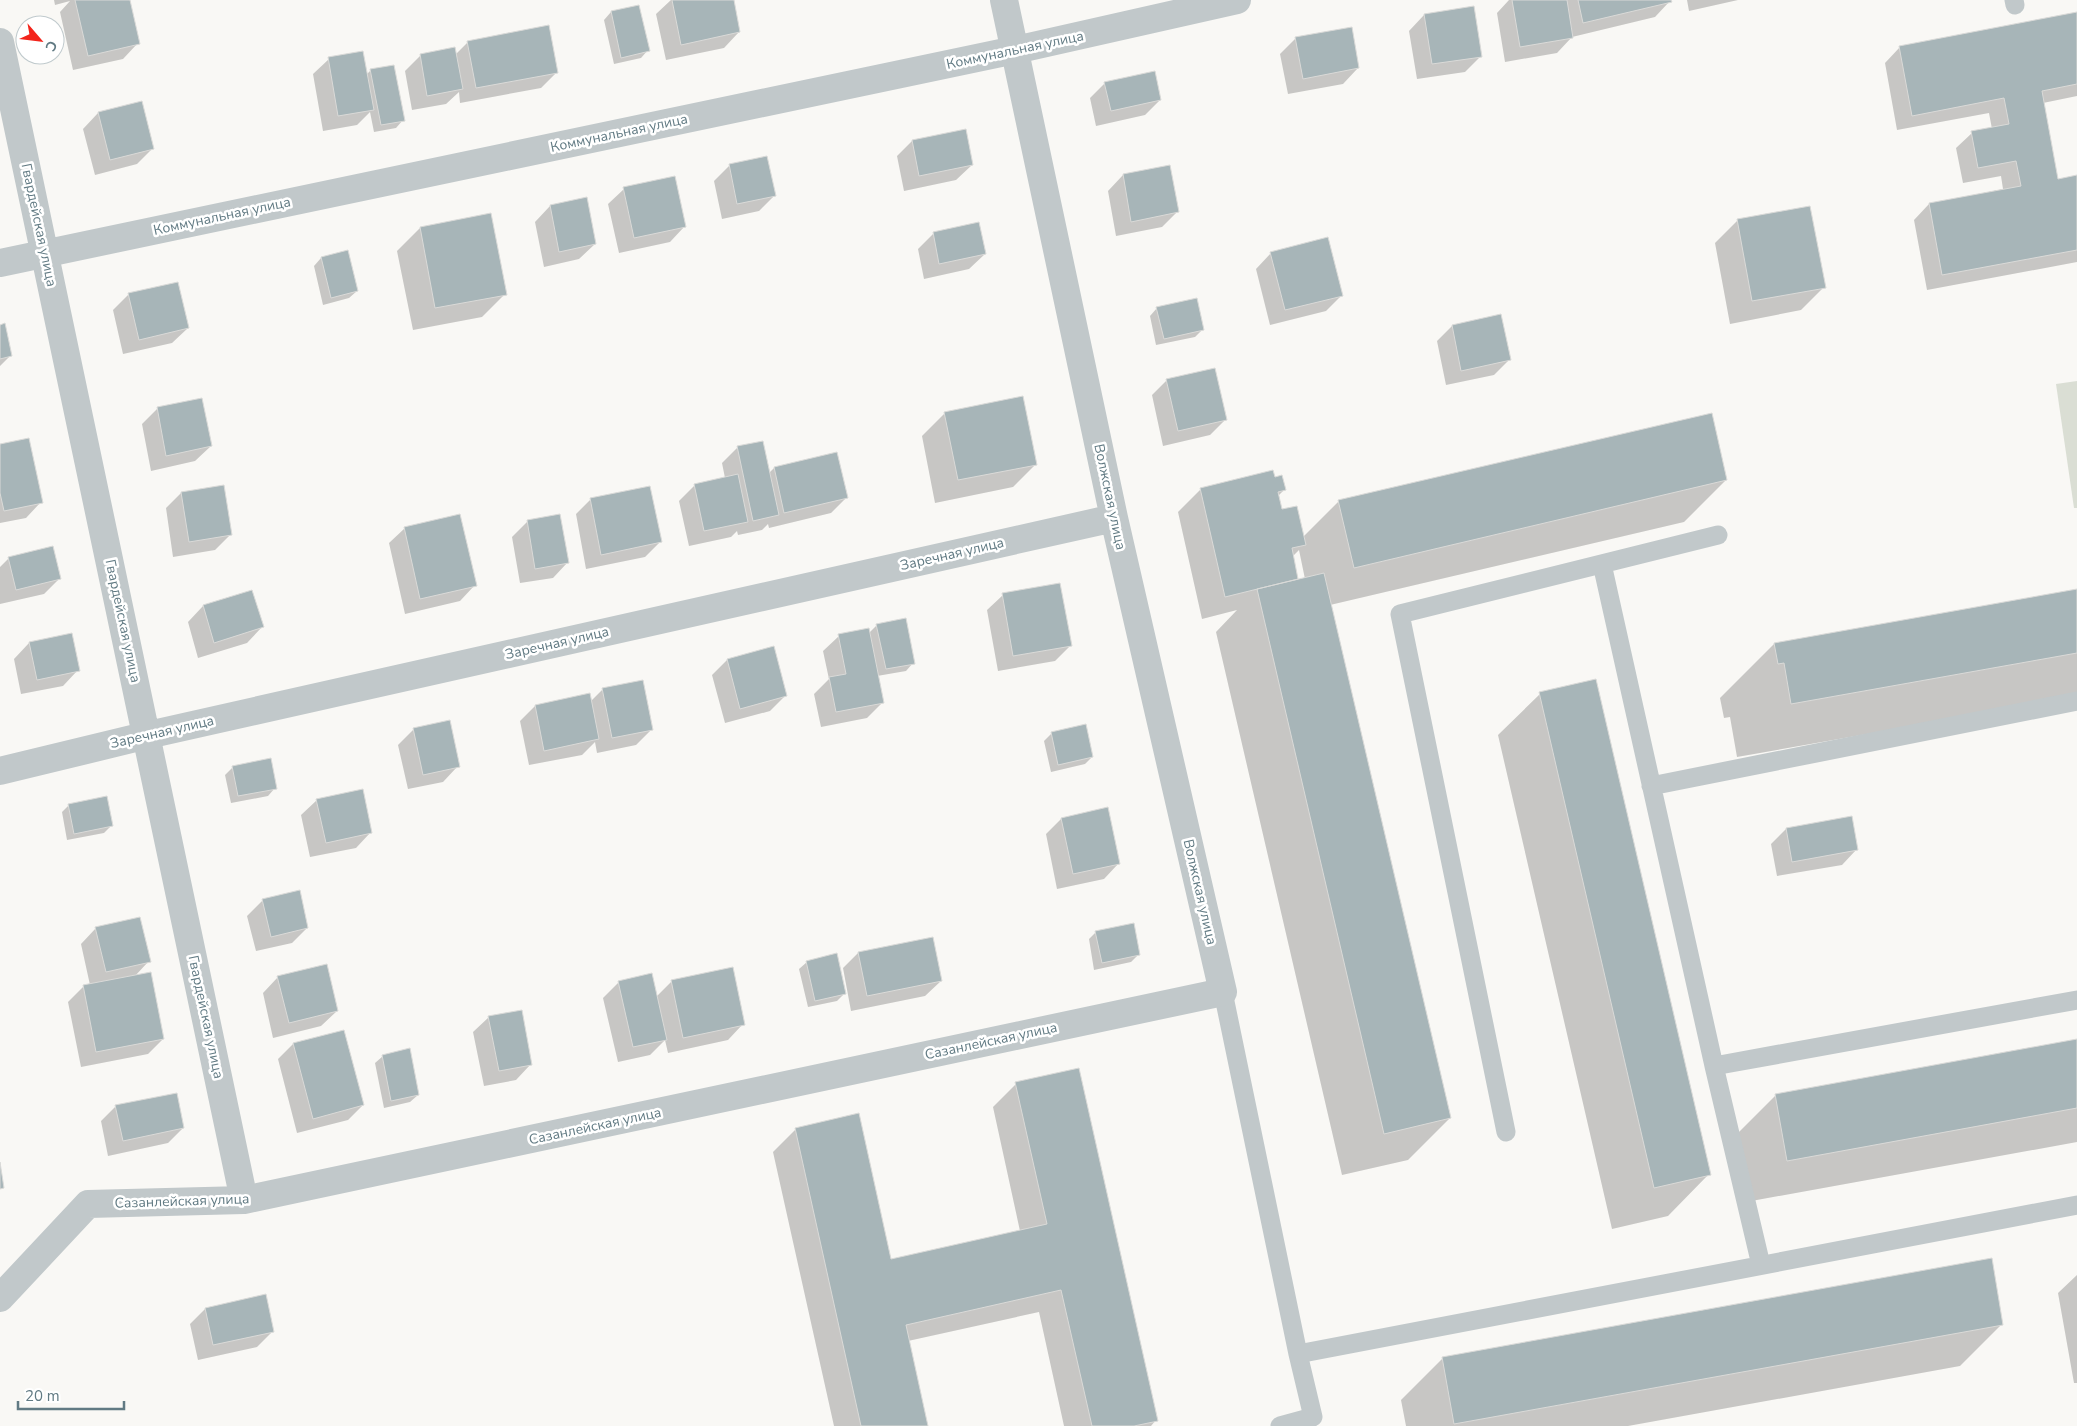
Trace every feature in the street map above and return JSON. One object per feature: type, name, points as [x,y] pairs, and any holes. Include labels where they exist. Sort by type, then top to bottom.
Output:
[{"type":"street","name":"Волжская улица","points":[[1004,0],[1114,518],[1223,992]]},
{"type":"street","name":"Коммунальная улица","points":[[0,263],[1016,50],[1237,0]]},
{"type":"street","name":"Гвардейская улица","points":[[0,42],[148,735],[244,1200]]},
{"type":"street","name":"Заречная улица","points":[[0,771],[148,735],[1114,518]]},
{"type":"street","name":"Сазанлейская улица","points":[[0,1298],[88,1204],[244,1200],[1223,992]]},
{"type":"lane","points":[[1506,1132],[1400,614],[1718,535]]},
{"type":"lane","points":[[1602,564],[1714,1066],[1761,1265]]},
{"type":"lane","points":[[1651,786],[2077,701]]},
{"type":"lane","points":[[1223,992],[1298,1354],[1320,1421],[1280,1426]]},
{"type":"lane","points":[[1714,1066],[2077,1000]]},
{"type":"lane","points":[[1298,1354],[2077,1205]]},
{"type":"shaded area","points":[[2077,381],[2077,508],[2074,508],[2056,384]]},
{"type":"building","points":[[75,0],[130,0],[140,44],[88,56]]},
{"type":"building","points":[[672,0],[734,0],[740,32],[681,45]]},
{"type":"building","points":[[1512,0],[1567,0],[1573,38],[1520,47]]},
{"type":"building","points":[[1578,0],[1671,0],[1672,2],[1583,23]]},
{"type":"building","points":[[639,5],[650,51],[621,58],[611,11]]},
{"type":"building","points":[[1474,6],[1482,57],[1432,64],[1424,14]]},
{"type":"building","points":[[2077,12],[2077,84],[2042,91],[2058,179],[2077,175],[2077,250],[1942,275],[1929,203],[2021,186],[2016,161],[1978,168],[1971,131],[2009,124],[2004,98],[1912,116],[1899,46]]},
{"type":"building","points":[[549,25],[558,73],[476,88],[467,41]]},
{"type":"building","points":[[1352,27],[1359,68],[1303,79],[1295,37]]},
{"type":"building","points":[[455,47],[463,89],[427,96],[420,54]]},
{"type":"building","points":[[363,51],[374,110],[338,116],[328,57]]},
{"type":"building","points":[[394,65],[405,121],[381,125],[370,69]]},
{"type":"building","points":[[1155,71],[1161,100],[1111,111],[1104,82]]},
{"type":"building","points":[[142,101],[154,149],[110,160],[98,112]]},
{"type":"building","points":[[966,129],[973,165],[919,176],[912,140]]},
{"type":"building","points":[[767,156],[776,196],[737,204],[729,164]]},
{"type":"building","points":[[1170,165],[1179,212],[1131,222],[1123,174]]},
{"type":"building","points":[[675,176],[686,227],[634,238],[623,187]]},
{"type":"building","points":[[587,197],[596,244],[559,252],[550,205]]},
{"type":"building","points":[[1810,206],[1826,288],[1752,301],[1737,219]]},
{"type":"building","points":[[491,213],[507,295],[435,308],[420,227]]},
{"type":"building","points":[[979,222],[986,254],[939,264],[933,232]]},
{"type":"building","points":[[1328,237],[1343,296],[1285,310],[1270,252]]},
{"type":"building","points":[[348,250],[358,291],[331,298],[321,257]]},
{"type":"building","points":[[178,282],[189,328],[139,340],[128,293]]},
{"type":"building","points":[[1197,298],[1204,330],[1164,339],[1156,307]]},
{"type":"building","points":[[1501,314],[1511,360],[1461,371],[1452,325]]},
{"type":"building","points":[[5,323],[12,356],[0,359],[0,325]]},
{"type":"building","points":[[1215,368],[1227,420],[1178,431],[1166,379]]},
{"type":"building","points":[[1023,396],[1037,465],[958,480],[944,412]]},
{"type":"building","points":[[202,398],[212,446],[166,456],[157,407]]},
{"type":"building","points":[[1712,413],[1727,480],[1354,568],[1338,500]]},
{"type":"building","points":[[29,438],[43,503],[4,511],[0,493],[0,444]]},
{"type":"building","points":[[763,441],[779,515],[753,521],[737,446]]},
{"type":"building","points":[[837,452],[848,498],[784,513],[774,467]]},
{"type":"building","points":[[1273,470],[1275,477],[1282,475],[1286,490],[1278,492],[1282,509],[1297,506],[1306,545],[1292,548],[1298,579],[1225,597],[1200,488]]},
{"type":"building","points":[[738,474],[748,522],[704,531],[694,484]]},
{"type":"building","points":[[224,485],[232,535],[189,542],[181,492]]},
{"type":"building","points":[[650,486],[662,542],[601,555],[590,498]]},
{"type":"building","points":[[460,514],[477,586],[420,599],[404,527]]},
{"type":"building","points":[[560,514],[569,563],[535,569],[527,520]]},
{"type":"building","points":[[53,546],[61,579],[16,590],[8,557]]},
{"type":"building","points":[[1324,573],[1451,1118],[1384,1134],[1257,589]]},
{"type":"building","points":[[1060,583],[1072,646],[1013,656],[1002,593]]},
{"type":"building","points":[[2077,589],[2077,653],[1791,704],[1784,663],[1778,664],[1774,643]]},
{"type":"building","points":[[252,590],[264,627],[214,643],[203,605]]},
{"type":"building","points":[[906,618],[915,664],[886,669],[876,624]]},
{"type":"building","points":[[869,628],[884,703],[836,712],[829,677],[846,674],[838,634]]},
{"type":"building","points":[[72,633],[80,671],[37,680],[29,642]]},
{"type":"building","points":[[774,646],[787,696],[740,709],[727,659]]},
{"type":"building","points":[[1596,679],[1711,1175],[1654,1188],[1539,692]]},
{"type":"building","points":[[643,680],[653,730],[612,738],[602,688]]},
{"type":"building","points":[[590,693],[599,739],[544,751],[535,705]]},
{"type":"building","points":[[450,720],[460,767],[423,775],[413,728]]},
{"type":"building","points":[[1086,724],[1093,757],[1058,765],[1051,732]]},
{"type":"building","points":[[271,758],[277,789],[238,796],[232,766]]},
{"type":"building","points":[[363,789],[372,833],[326,843],[316,799]]},
{"type":"building","points":[[107,796],[113,826],[74,834],[68,804]]},
{"type":"building","points":[[1108,807],[1120,864],[1073,874],[1061,818]]},
{"type":"building","points":[[1852,816],[1858,850],[1792,862],[1786,828]]},
{"type":"building","points":[[300,890],[308,928],[271,937],[262,899]]},
{"type":"building","points":[[140,917],[151,962],[106,972],[95,927]]},
{"type":"building","points":[[1134,923],[1140,955],[1102,963],[1095,931]]},
{"type":"building","points":[[933,937],[942,981],[867,996],[858,952]]},
{"type":"building","points":[[837,953],[846,994],[815,1001],[806,961]]},
{"type":"building","points":[[327,964],[338,1011],[289,1023],[277,976]]},
{"type":"building","points":[[733,967],[745,1025],[683,1038],[671,980]]},
{"type":"building","points":[[151,972],[164,1039],[96,1052],[83,985]]},
{"type":"building","points":[[652,973],[667,1040],[633,1047],[618,981]]},
{"type":"building","points":[[522,1010],[532,1065],[499,1071],[488,1016]]},
{"type":"building","points":[[344,1030],[364,1105],[313,1119],[293,1043]]},
{"type":"building","points":[[2077,1039],[2077,1108],[1787,1161],[1775,1094]]},
{"type":"building","points":[[410,1048],[419,1095],[391,1101],[382,1055]]},
{"type":"building","points":[[1079,1068],[1158,1421],[1134,1426],[1092,1426],[1061,1290],[906,1325],[928,1426],[861,1426],[795,1128],[859,1113],[891,1259],[1047,1224],[1015,1082]]},
{"type":"building","points":[[177,1093],[184,1128],[123,1141],[115,1105]]},
{"type":"building","points":[[0,1162],[4,1188],[0,1189]]},
{"type":"building","points":[[1992,1258],[2003,1325],[1454,1424],[1442,1357]]},
{"type":"building","points":[[266,1294],[274,1332],[213,1345],[205,1308]]}]
